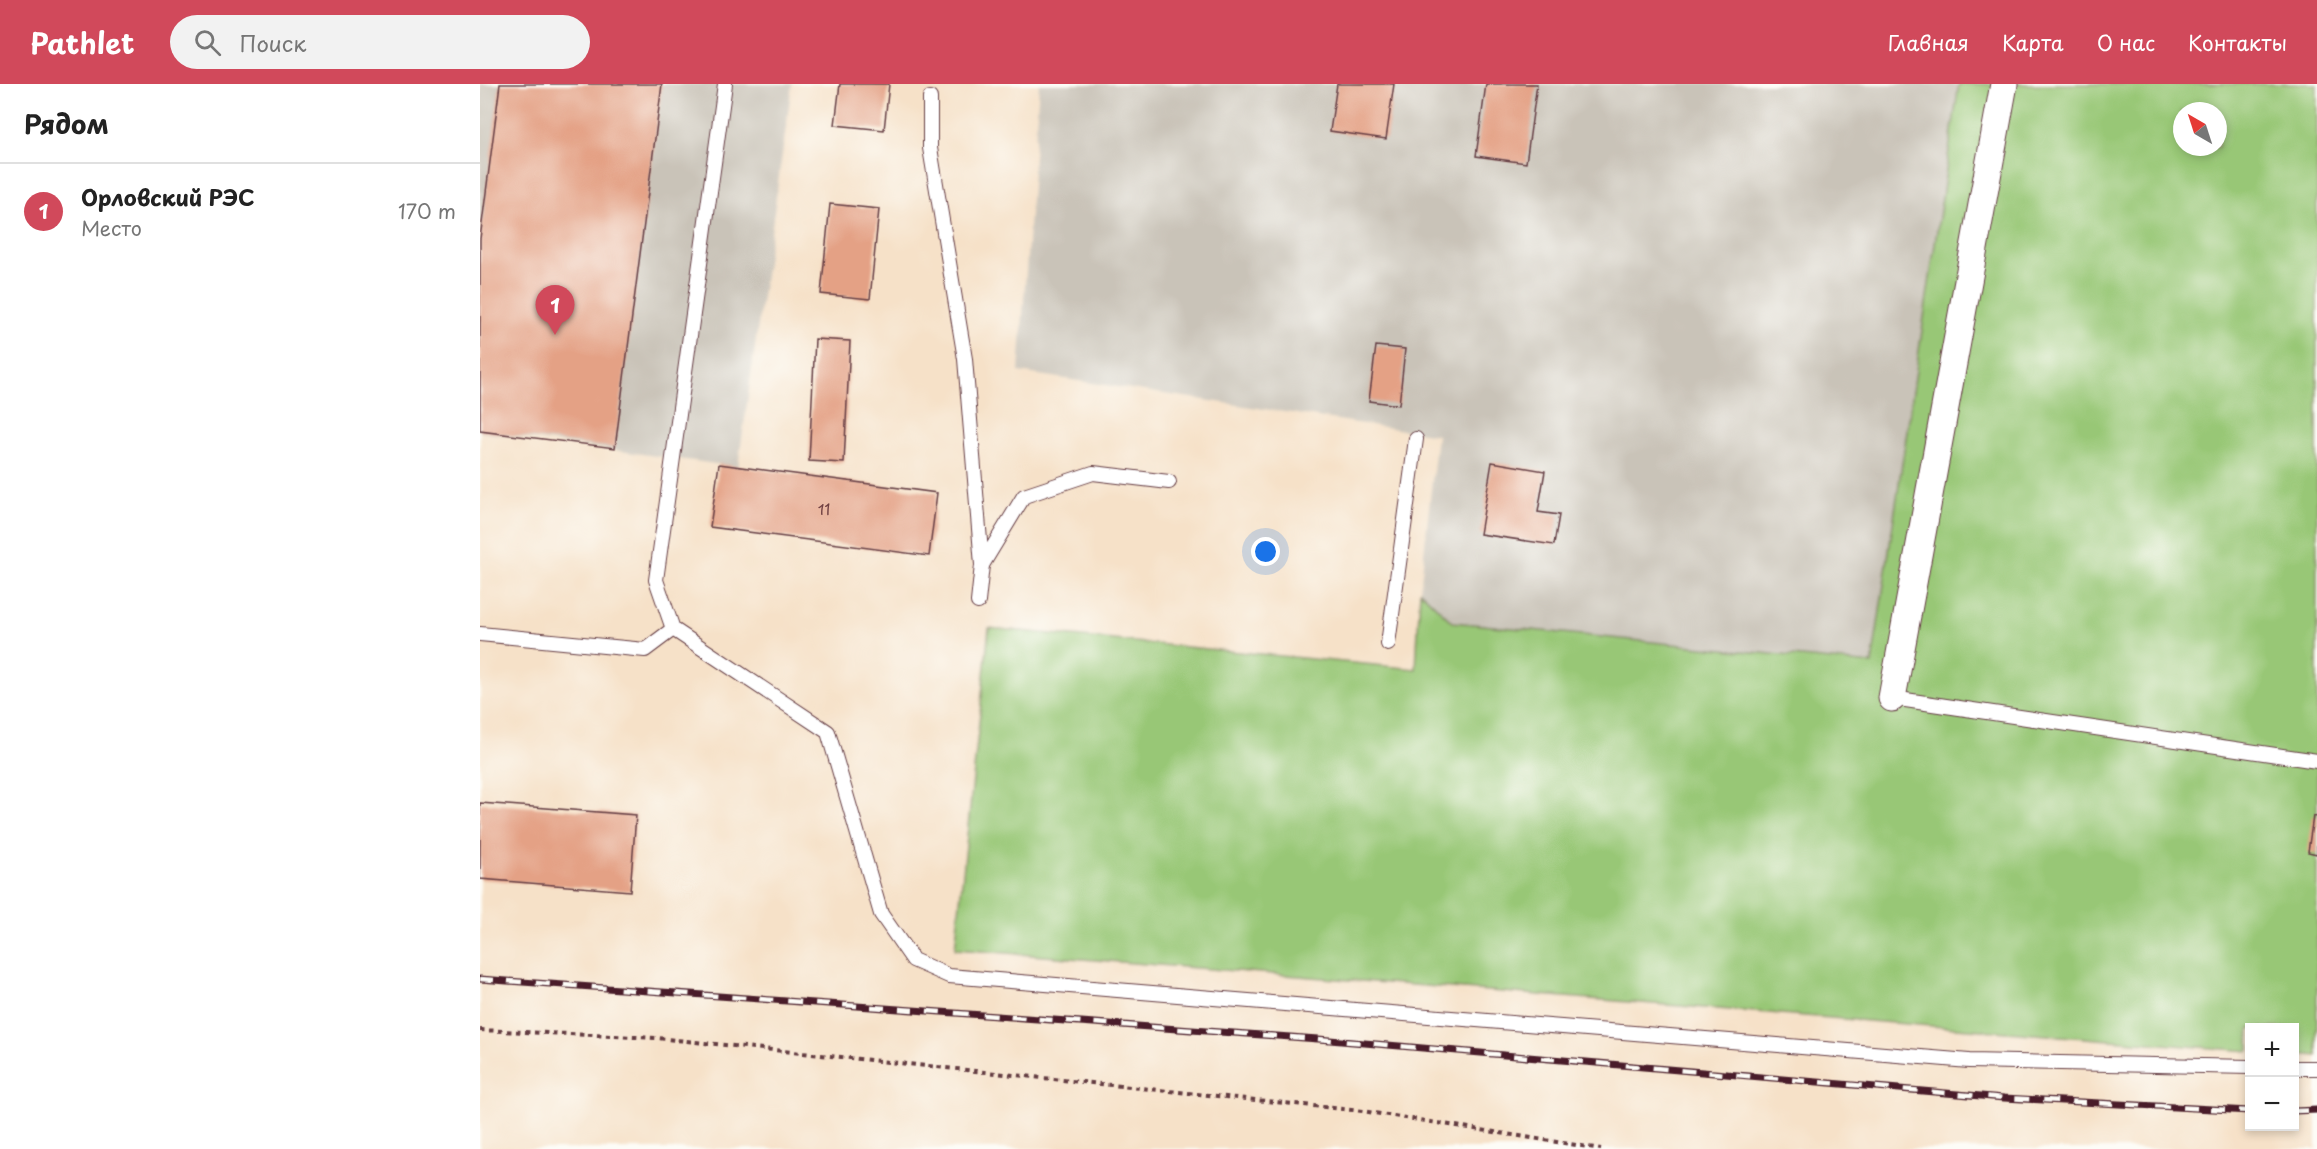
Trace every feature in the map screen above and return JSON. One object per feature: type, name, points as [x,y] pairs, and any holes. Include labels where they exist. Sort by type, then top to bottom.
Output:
[{"type":"street","points":[[1892,698],[2004,84]]},
{"type":"lane","points":[[725,84],[656,580],[673,629],[828,732],[881,914],[913,960],[949,976],[1969,1061],[2245,1067]]},
{"type":"lane","points":[[930,98],[930,148],[965,359],[982,565],[978,602]]},
{"type":"lane","points":[[1388,645],[1416,439]]},
{"type":"lane","points":[[982,565],[1024,496],[1093,473],[1169,482]]},
{"type":"lane","points":[[480,634],[645,650],[673,629]]},
{"type":"lane","points":[[1892,698],[2317,761]]},
{"type":"lane","points":[[2299,1068],[2317,1068]]},
{"type":"path","points":[[480,1030],[657,1038],[1362,1111],[1601,1149]]},
{"type":"shaded area","points":[[480,84],[792,84],[738,467],[480,432]]},
{"type":"shaded area","points":[[1039,84],[1959,84],[1872,665],[1452,622],[1420,591],[1437,435],[1019,372]]},
{"type":"green space","points":[[1959,84],[2317,84],[2317,1056],[2299,1054],[2299,1023],[2245,1023],[2245,1051],[955,949],[989,628],[1416,669],[1420,591],[1452,622],[1872,664]]},
{"type":"building","points":[[500,84],[662,84],[615,448],[480,431],[480,239]]},
{"type":"building","points":[[840,84],[889,84],[884,130],[835,125]]},
{"type":"building","points":[[1337,84],[1394,84],[1386,139],[1330,131]]},
{"type":"building","points":[[1486,84],[1537,84],[1526,163],[1476,156]]},
{"type":"building","points":[[830,204],[879,209],[870,299],[821,294]]},
{"type":"building","points":[[815,339],[850,341],[844,463],[809,461]]},
{"type":"building","points":[[1376,346],[1405,349],[1399,405],[1369,401]]},
{"type":"building","points":[[1492,462],[1545,471],[1538,512],[1559,515],[1554,545],[1480,534]]},
{"type":"building","points":[[719,464],[937,493],[929,556],[710,527]]},
{"type":"building","points":[[480,803],[636,815],[630,891],[480,879]]},
{"type":"building","points":[[2313,816],[2317,817],[2317,854],[2308,852]]},
{"type":"railway","points":[[480,979],[1318,1039],[2004,1098],[2245,1111]]},
{"type":"railway","points":[[2299,1111],[2317,1110]]},
{"type":"place","name":"Орловский РЭС","points":[[555,335]]}]
